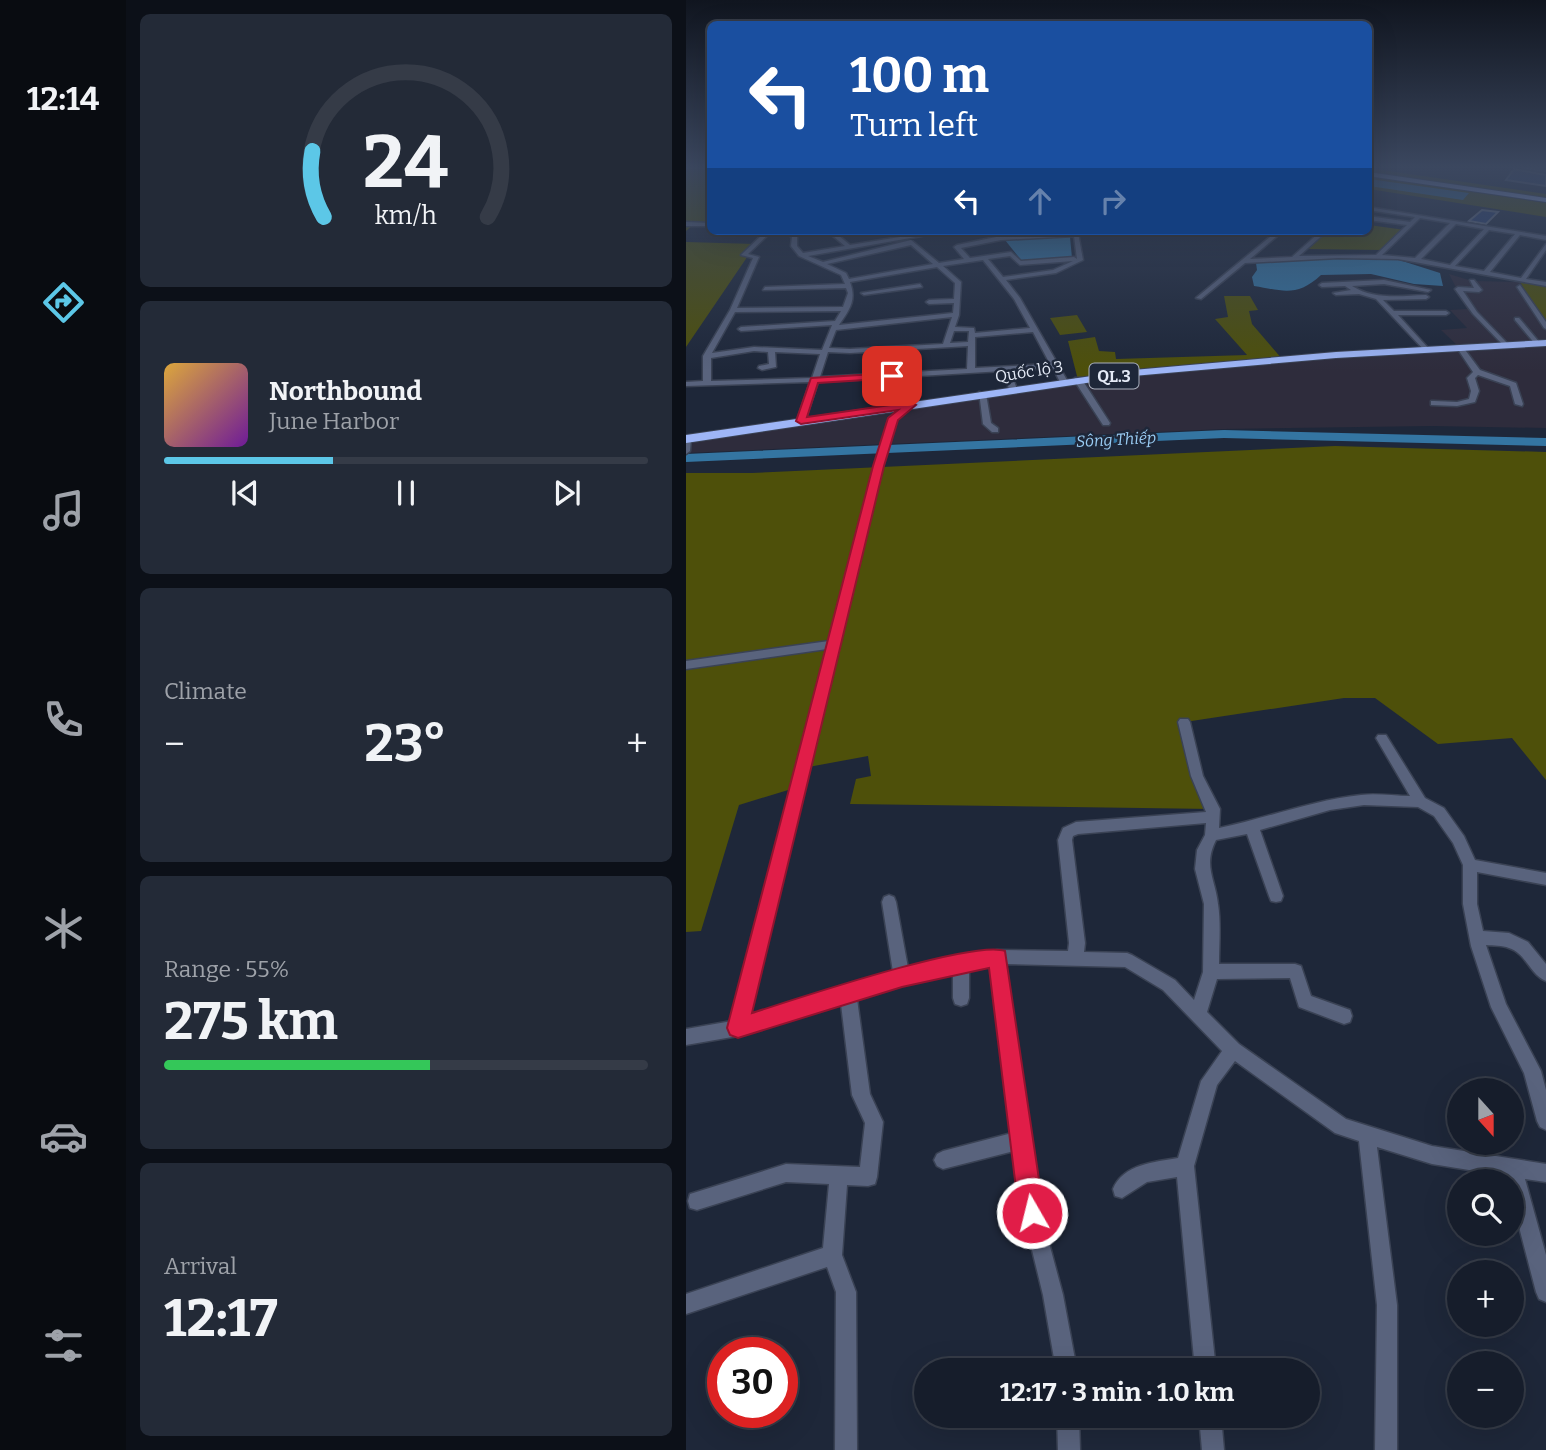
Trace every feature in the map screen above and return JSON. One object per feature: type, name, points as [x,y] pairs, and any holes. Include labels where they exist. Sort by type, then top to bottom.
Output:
[{"type":"highway","name":"Quốc lộ 3","points":[[687,439],[1078,380],[1336,355],[1542,343]]},
{"type":"street","points":[[707,383],[707,356],[733,310],[756,257],[744,255],[764,236]]},
{"type":"street","points":[[794,236],[794,246],[801,255],[825,263],[844,274],[851,293],[846,309],[835,325],[801,421]]},
{"type":"street","points":[[835,236],[859,254]]},
{"type":"street","points":[[801,255],[916,236]]},
{"type":"street","points":[[968,260],[957,247],[1001,238],[1045,236]]},
{"type":"street","points":[[1076,236],[1081,259]]},
{"type":"street","points":[[1199,298],[1274,236]]},
{"type":"street","points":[[1294,258],[1319,236]]},
{"type":"street","points":[[1377,257],[1399,236]]},
{"type":"street","points":[[1416,261],[1441,236]]},
{"type":"street","points":[[1451,267],[1481,236]]},
{"type":"street","points":[[1486,273],[1517,236]]},
{"type":"street","points":[[1001,238],[1020,262],[1081,259]]},
{"type":"street","points":[[825,263],[911,243],[940,264],[958,282],[956,315],[946,345]]},
{"type":"street","points":[[1521,283],[1546,246]]},
{"type":"street","points":[[765,289],[849,284],[901,271],[1012,254]]},
{"type":"street","points":[[1243,261],[1377,257],[1486,273],[1521,283],[1546,284]]},
{"type":"street","points":[[984,258],[1017,298],[1032,330],[1064,382]]},
{"type":"street","points":[[1003,279],[1054,272],[1081,259]]},
{"type":"street","points":[[864,293],[921,287],[901,271],[885,263]]},
{"type":"street","points":[[873,277],[880,287]]},
{"type":"street","points":[[1472,281],[1479,290],[1458,289],[1475,313],[1506,345]]},
{"type":"street","points":[[1322,285],[1384,282],[1427,294],[1378,298],[1359,292],[1346,284]]},
{"type":"street","points":[[1521,283],[1546,327]]},
{"type":"street","points":[[1336,293],[1359,292]]},
{"type":"street","points":[[1378,298],[1427,350]]},
{"type":"street","points":[[929,302],[957,301]]},
{"type":"street","points":[[733,310],[846,309]]},
{"type":"street","points":[[901,309],[903,320]]},
{"type":"street","points":[[1393,313],[1446,313]]},
{"type":"street","points":[[741,329],[835,325],[956,315]]},
{"type":"street","points":[[739,351],[741,329],[748,319]]},
{"type":"street","points":[[1517,319],[1542,343]]},
{"type":"street","points":[[951,329],[971,329],[971,372]]},
{"type":"street","points":[[973,335],[1032,330]]},
{"type":"street","points":[[707,356],[739,351],[825,351],[971,344]]},
{"type":"street","points":[[1461,348],[1477,372],[1509,382],[1519,404]]},
{"type":"street","points":[[761,368],[773,365],[771,350]]},
{"type":"street","points":[[686,384],[814,380],[1056,366]]},
{"type":"street","points":[[1006,370],[1013,390]]},
{"type":"street","points":[[1434,403],[1457,404],[1472,400],[1475,391],[1471,378],[1477,372]]},
{"type":"street","points":[[1078,380],[1106,423]]},
{"type":"street","points":[[982,394],[987,424],[995,430]]},
{"type":"street","points":[[738,1028],[879,466],[893,418],[911,405]]},
{"type":"street","points":[[880,409],[893,418]]},
{"type":"street","points":[[686,452],[687,439]]},
{"type":"street","points":[[686,665],[834,644]]},
{"type":"street","points":[[1184,722],[1197,776],[1206,793],[1212,817],[1212,835],[1204,850],[1202,869],[1212,904],[1211,972],[1198,1014]]},
{"type":"street","points":[[1381,738],[1420,802]]},
{"type":"street","points":[[1212,835],[1252,827],[1330,805],[1364,800],[1420,802],[1429,805],[1447,822],[1471,865],[1470,904],[1478,938],[1499,1007],[1532,1071],[1546,1121]]},
{"type":"street","points":[[1075,960],[1077,943],[1065,839],[1068,832],[1076,828],[1212,817]]},
{"type":"street","points":[[1252,827],[1276,896]]},
{"type":"street","points":[[1471,865],[1546,879]]},
{"type":"street","points":[[889,902],[902,977]]},
{"type":"street","points":[[1478,938],[1504,939],[1525,946],[1546,974]]},
{"type":"street","points":[[686,1037],[738,1028],[902,977],[961,963],[998,957],[1127,960],[1169,985],[1233,1050],[1341,1127],[1432,1155],[1546,1173]]},
{"type":"street","points":[[998,957],[1032,1213],[1053,1295],[1065,1358]]},
{"type":"street","points":[[961,963],[961,998]]},
{"type":"street","points":[[1211,972],[1295,971],[1305,1000],[1344,1016]]},
{"type":"street","points":[[697,1201],[786,1173],[868,1177],[874,1122],[861,1095],[848,995]]},
{"type":"street","points":[[1204,1358],[1185,1166],[1210,1081],[1233,1050]]},
{"type":"street","points":[[1367,1135],[1387,1305],[1386,1450]]},
{"type":"street","points":[[943,1160],[1022,1140]]},
{"type":"street","points":[[1122,1189],[1143,1173],[1185,1166]]},
{"type":"street","points":[[1513,1168],[1546,1292]]},
{"type":"street","points":[[839,1177],[832,1255],[846,1292],[846,1450]]},
{"type":"street","points":[[686,1304],[832,1255]]},
{"type":"street","points":[[1068,1428],[1069,1450]]},
{"type":"street","points":[[1211,1428],[1213,1450]]},
{"type":"shaded area","points":[[1319,236],[1399,236],[1383,250],[1304,249]]},
{"type":"shaded area","points":[[686,242],[756,244],[686,347]]},
{"type":"shaded area","points":[[1449,274],[1472,281],[1520,282],[1546,326],[1546,428],[1432,426],[1224,429],[686,453],[687,439],[1064,382],[1459,347],[1441,330],[1467,328],[1450,310],[1467,309]]},
{"type":"shaded area","points":[[1520,282],[1546,286],[1546,326]]},
{"type":"shaded area","points":[[1224,296],[1250,296],[1258,310],[1249,311],[1252,324],[1283,360],[1078,380],[1068,341],[1095,337],[1099,351],[1115,352],[1116,359],[1247,355],[1215,319],[1228,317]]},
{"type":"shaded area","points":[[1077,315],[1087,332],[1060,335],[1050,318]]},
{"type":"shaded area","points":[[1335,446],[1546,452],[1546,780],[1512,738],[1438,744],[1375,698],[1344,698],[1185,722],[1213,809],[850,804],[856,779],[871,776],[868,756],[803,768],[798,787],[739,805],[701,931],[686,932],[686,473],[752,473]]},
{"type":"water","points":[[1070,237],[1072,258],[1021,260],[1005,240]]},
{"type":"water","points":[[1337,258],[1396,259],[1440,273],[1443,286],[1414,284],[1371,274],[1321,275],[1305,287],[1290,291],[1254,286],[1252,277],[1257,270],[1256,263]]},
{"type":"waterway","name":"Sông Thiếp","points":[[686,458],[1224,434],[1546,442]]},
{"type":"route","points":[[892,376],[814,380],[801,421],[911,405],[893,418],[879,466],[738,1028],[902,977],[998,957],[1032,1213]]}]
